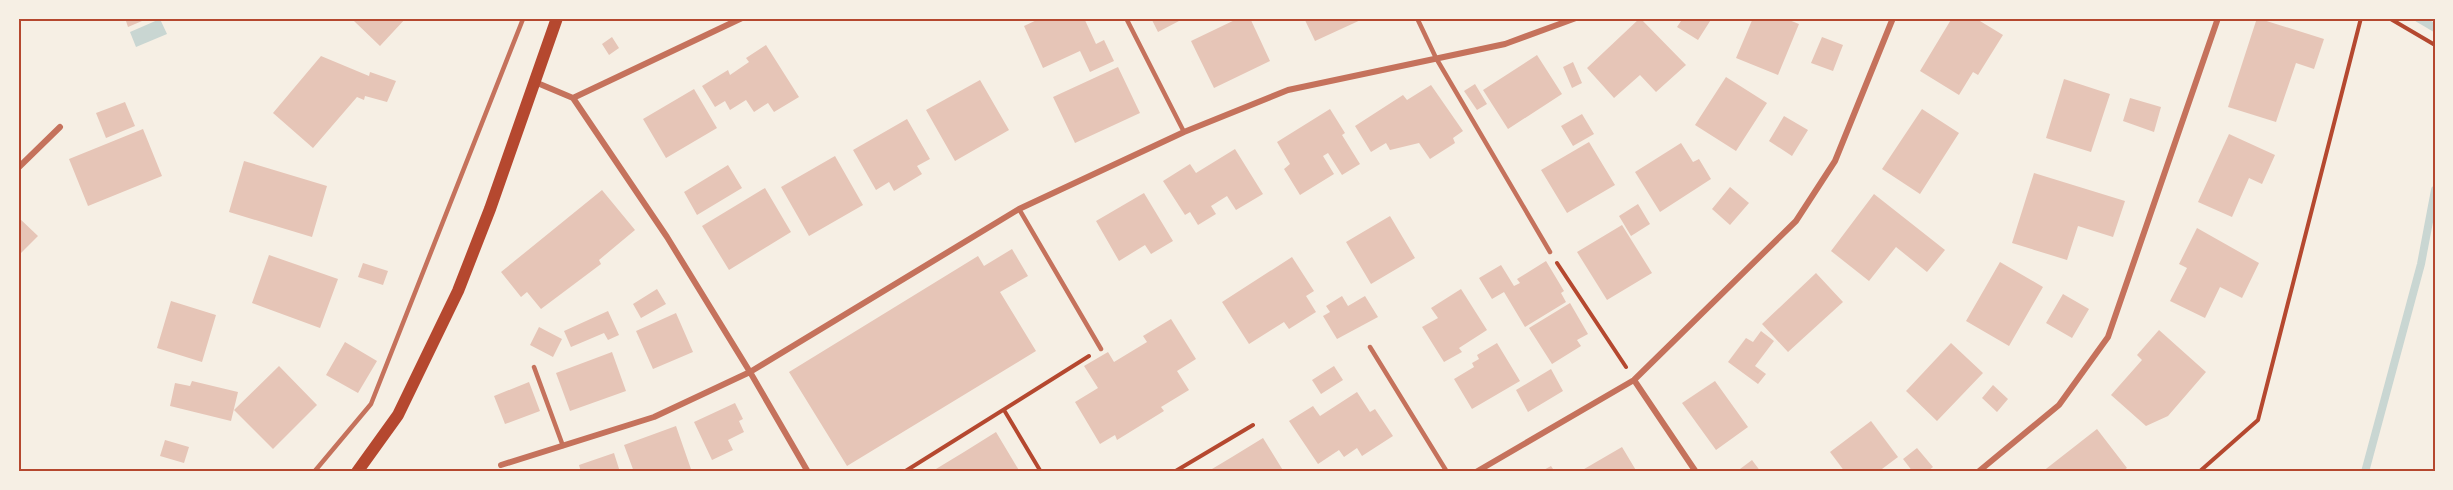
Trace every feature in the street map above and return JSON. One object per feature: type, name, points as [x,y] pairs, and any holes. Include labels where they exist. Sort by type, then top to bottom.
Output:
[{"type":"main road","points":[[357,472],[398,415],[458,291],[557,18]]},
{"type":"street","points":[[573,98],[742,18]]},
{"type":"street","points":[[501,465],[654,417],[750,372],[1019,209],[1184,132],[1288,90],[1505,44],[1576,18]]},
{"type":"street","points":[[1476,472],[1634,380],[1796,221],[1835,161],[1893,18]]},
{"type":"street","points":[[1978,472],[2059,405],[2108,337],[2218,18]]},
{"type":"street","points":[[535,82],[573,98],[667,237],[808,472]]},
{"type":"street","points":[[18,168],[60,127]]},
{"type":"street","points":[[1634,380],[1696,472]]},
{"type":"lane","points":[[314,472],[371,404],[523,19],[527,18]]},
{"type":"lane","points":[[1126,18],[1184,132]]},
{"type":"lane","points":[[1417,18],[1436,58],[1550,252]]},
{"type":"lane","points":[[1019,209],[1101,349]]},
{"type":"lane","points":[[1370,347],[1447,472]]},
{"type":"lane","points":[[534,367],[563,446]]},
{"type":"path","points":[[2199,472],[2258,420],[2361,18]]},
{"type":"path","points":[[2389,18],[2435,45]]},
{"type":"path","points":[[1550,252],[1634,380]]},
{"type":"path","points":[[904,472],[1101,349]]},
{"type":"path","points":[[1004,410],[1041,472]]},
{"type":"path","points":[[1174,472],[1253,425]]},
{"type":"shaded area","points":[[160,19],[167,34],[136,47],[130,32]]},
{"type":"building","points":[[125,18],[149,18],[128,27]]},
{"type":"building","points":[[358,18],[406,18],[380,46],[354,21]]},
{"type":"building","points":[[1041,18],[1084,18],[1096,44],[1104,40],[1114,61],[1090,72],[1080,51],[1043,68],[1024,26]]},
{"type":"building","points":[[1151,18],[1178,18],[1179,21],[1158,32]]},
{"type":"building","points":[[1239,18],[1250,18],[1270,61],[1214,88],[1191,41]]},
{"type":"building","points":[[1304,18],[1365,18],[1315,41]]},
{"type":"building","points":[[1640,18],[1686,65],[1656,92],[1640,75],[1614,98],[1587,68]]},
{"type":"building","points":[[1683,18],[1712,18],[1698,40],[1677,27]]},
{"type":"building","points":[[1753,18],[1784,18],[1799,24],[1778,75],[1736,58]]},
{"type":"building","points":[[1952,18],[1975,18],[2003,35],[1978,75],[1973,72],[1959,95],[1920,71]]},
{"type":"building","points":[[2257,18],[2324,39],[2314,69],[2296,63],[2276,122],[2228,107]]},
{"type":"building","points":[[612,37],[619,48],[609,55],[602,44]]},
{"type":"building","points":[[1822,37],[1843,45],[1833,71],[1811,63]]},
{"type":"building","points":[[766,45],[799,97],[774,112],[768,103],[754,112],[746,100],[730,110],[725,101],[715,107],[702,86],[728,70],[730,75],[749,62],[746,58]]},
{"type":"building","points":[[1537,55],[1562,94],[1508,129],[1483,90]]},
{"type":"building","points":[[321,56],[369,76],[370,72],[396,81],[387,102],[365,96],[364,100],[357,97],[313,148],[273,113]]},
{"type":"building","points":[[1573,62],[1582,83],[1572,88],[1563,67]]},
{"type":"building","points":[[1118,67],[1140,113],[1075,143],[1053,97]]},
{"type":"building","points":[[1726,77],[1767,103],[1736,151],[1695,125]]},
{"type":"building","points":[[2064,79],[2110,94],[2091,152],[2046,138]]},
{"type":"building","points":[[980,80],[1009,130],[955,161],[926,110]]},
{"type":"building","points":[[1475,84],[1487,104],[1477,110],[1464,91]]},
{"type":"building","points":[[1431,85],[1463,131],[1453,138],[1455,143],[1430,159],[1419,143],[1390,150],[1386,143],[1371,152],[1355,126],[1403,95],[1407,100]]},
{"type":"building","points":[[694,89],[717,128],[666,158],[643,119]]},
{"type":"building","points":[[2130,98],[2161,107],[2154,132],[2123,121]]},
{"type":"building","points":[[125,102],[135,126],[106,138],[96,113]]},
{"type":"building","points":[[1330,109],[1345,133],[1342,135],[1360,164],[1342,175],[1328,153],[1323,156],[1334,174],[1300,195],[1284,169],[1290,164],[1277,142]]},
{"type":"building","points":[[1922,109],[1959,133],[1920,194],[1882,169]]},
{"type":"building","points":[[1582,114],[1594,134],[1573,146],[1561,126]]},
{"type":"building","points":[[1784,116],[1808,130],[1792,156],[1769,141]]},
{"type":"building","points":[[907,119],[930,159],[917,166],[922,174],[894,191],[889,182],[876,190],[853,150]]},
{"type":"building","points":[[143,129],[162,176],[88,206],[69,159]]},
{"type":"building","points":[[2229,134],[2275,155],[2262,184],[2249,178],[2232,217],[2198,202]]},
{"type":"building","points":[[1589,142],[1615,185],[1567,213],[1541,170]]},
{"type":"building","points":[[1681,143],[1693,162],[1699,159],[1711,179],[1660,212],[1635,172]]},
{"type":"building","points":[[1235,149],[1263,194],[1236,210],[1227,196],[1211,206],[1216,214],[1198,225],[1190,212],[1185,215],[1163,181],[1190,164],[1196,173]]},
{"type":"building","points":[[835,156],[863,205],[809,236],[781,187]]},
{"type":"building","points":[[244,161],[327,186],[312,237],[229,212]]},
{"type":"building","points":[[728,165],[742,188],[697,215],[684,192]]},
{"type":"building","points":[[2034,173],[2125,201],[2113,237],[2078,226],[2067,260],[2012,243]]},
{"type":"building","points":[[1730,187],[1749,203],[1730,225],[1712,209]]},
{"type":"building","points":[[765,188],[791,232],[729,270],[702,226]]},
{"type":"building","points":[[602,190],[635,230],[599,260],[601,264],[541,309],[527,292],[521,297],[501,272]]},
{"type":"building","points":[[1144,193],[1173,241],[1151,254],[1145,245],[1119,261],[1096,221]]},
{"type":"building","points":[[1874,194],[1945,250],[1927,272],[1896,247],[1869,281],[1831,251]]},
{"type":"building","points":[[1638,204],[1650,224],[1631,236],[1619,216]]},
{"type":"building","points":[[1390,216],[1415,258],[1371,284],[1346,242]]},
{"type":"building","points":[[18,217],[38,236],[18,256]]},
{"type":"building","points":[[1622,225],[1652,273],[1607,300],[1577,252]]},
{"type":"building","points":[[2197,228],[2259,263],[2242,298],[2220,287],[2205,318],[2170,301],[2187,268],[2179,264]]},
{"type":"building","points":[[1012,249],[1028,276],[1000,292],[1036,351],[847,466],[789,372],[978,256],[984,266]]},
{"type":"building","points":[[269,255],[338,279],[320,328],[252,303]]},
{"type":"building","points":[[1292,257],[1314,291],[1306,296],[1316,312],[1289,329],[1284,322],[1249,344],[1222,302]]},
{"type":"building","points":[[1546,261],[1564,291],[1561,293],[1566,302],[1525,327],[1504,292],[1492,299],[1479,278],[1501,265],[1514,286],[1520,283],[1517,279]]},
{"type":"building","points":[[2000,262],[2043,287],[2009,346],[1966,321]]},
{"type":"building","points":[[363,263],[388,271],[383,285],[358,277]]},
{"type":"building","points":[[1816,273],[1843,302],[1788,352],[1762,324]]},
{"type":"building","points":[[657,289],[666,304],[641,318],[633,304]]},
{"type":"building","points":[[1461,289],[1487,330],[1459,348],[1462,352],[1444,362],[1422,327],[1438,318],[1431,308]]},
{"type":"building","points":[[2063,294],[2089,309],[2072,338],[2046,323]]},
{"type":"building","points":[[1342,296],[1348,306],[1365,296],[1378,317],[1337,339],[1323,316],[1330,312],[1326,306]]},
{"type":"building","points":[[171,301],[216,315],[202,362],[157,348]]},
{"type":"building","points":[[1570,303],[1588,334],[1577,340],[1581,346],[1552,364],[1529,328]]},
{"type":"building","points":[[608,311],[619,335],[608,340],[604,333],[571,347],[564,331]]},
{"type":"building","points":[[676,313],[693,352],[653,369],[636,331]]},
{"type":"building","points":[[1171,319],[1196,359],[1177,371],[1189,390],[1161,407],[1164,411],[1117,440],[1115,435],[1100,444],[1075,402],[1098,388],[1084,366],[1108,352],[1114,362],[1147,342],[1143,336]]},
{"type":"building","points":[[539,327],[562,339],[553,357],[530,345]]},
{"type":"building","points":[[2159,330],[2206,372],[2168,416],[2146,426],[2111,395],[2142,360],[2137,355]]},
{"type":"building","points":[[1761,331],[1774,341],[1755,366],[1766,374],[1758,384],[1728,362],[1746,338],[1753,342]]},
{"type":"building","points":[[345,342],[377,361],[358,393],[326,375]]},
{"type":"building","points":[[1497,343],[1520,381],[1472,409],[1454,379],[1474,367],[1472,363],[1479,359],[1477,355]]},
{"type":"building","points":[[1951,343],[1983,373],[1937,421],[1906,391]]},
{"type":"building","points":[[612,352],[626,391],[570,411],[556,373]]},
{"type":"building","points":[[279,366],[317,405],[273,449],[234,410]]},
{"type":"building","points":[[1334,366],[1343,380],[1321,394],[1312,380]]},
{"type":"building","points":[[1551,369],[1563,391],[1528,412],[1516,390]]},
{"type":"building","points":[[192,381],[238,392],[231,421],[170,406],[175,383],[190,386]]},
{"type":"building","points":[[1715,381],[1748,427],[1716,450],[1682,403]]},
{"type":"building","points":[[529,382],[540,411],[505,424],[494,396]]},
{"type":"building","points":[[1993,385],[2008,399],[1997,412],[1982,398]]},
{"type":"building","points":[[1357,392],[1370,412],[1375,409],[1393,436],[1362,456],[1357,448],[1344,457],[1339,450],[1318,464],[1289,421],[1313,406],[1320,416]]},
{"type":"building","points":[[735,403],[743,419],[739,421],[744,432],[728,440],[733,450],[712,460],[694,422]]},
{"type":"building","points":[[1871,421],[1898,457],[1878,472],[1845,472],[1830,452]]},
{"type":"building","points":[[676,426],[692,472],[647,472],[646,470],[634,472],[624,445]]},
{"type":"building","points":[[2097,429],[2127,468],[2121,472],[2042,472]]},
{"type":"building","points":[[996,432],[1020,472],[931,472],[964,452]]},
{"type":"building","points":[[1263,438],[1284,472],[1207,472],[1232,457]]},
{"type":"building","points":[[165,440],[189,447],[184,463],[160,456]]},
{"type":"building","points":[[1622,447],[1637,472],[1579,472]]},
{"type":"building","points":[[1917,448],[1933,467],[1927,472],[1913,472],[1903,459]]},
{"type":"building","points":[[614,453],[620,472],[581,472],[579,465]]},
{"type":"building","points":[[1752,460],[1761,472],[1736,472]]},
{"type":"building","points":[[1551,466],[1555,472],[1540,472]]},
{"type":"waterway","points":[[2418,18],[2435,28]]},
{"type":"waterway","points":[[2365,472],[2421,264],[2435,190]]}]
